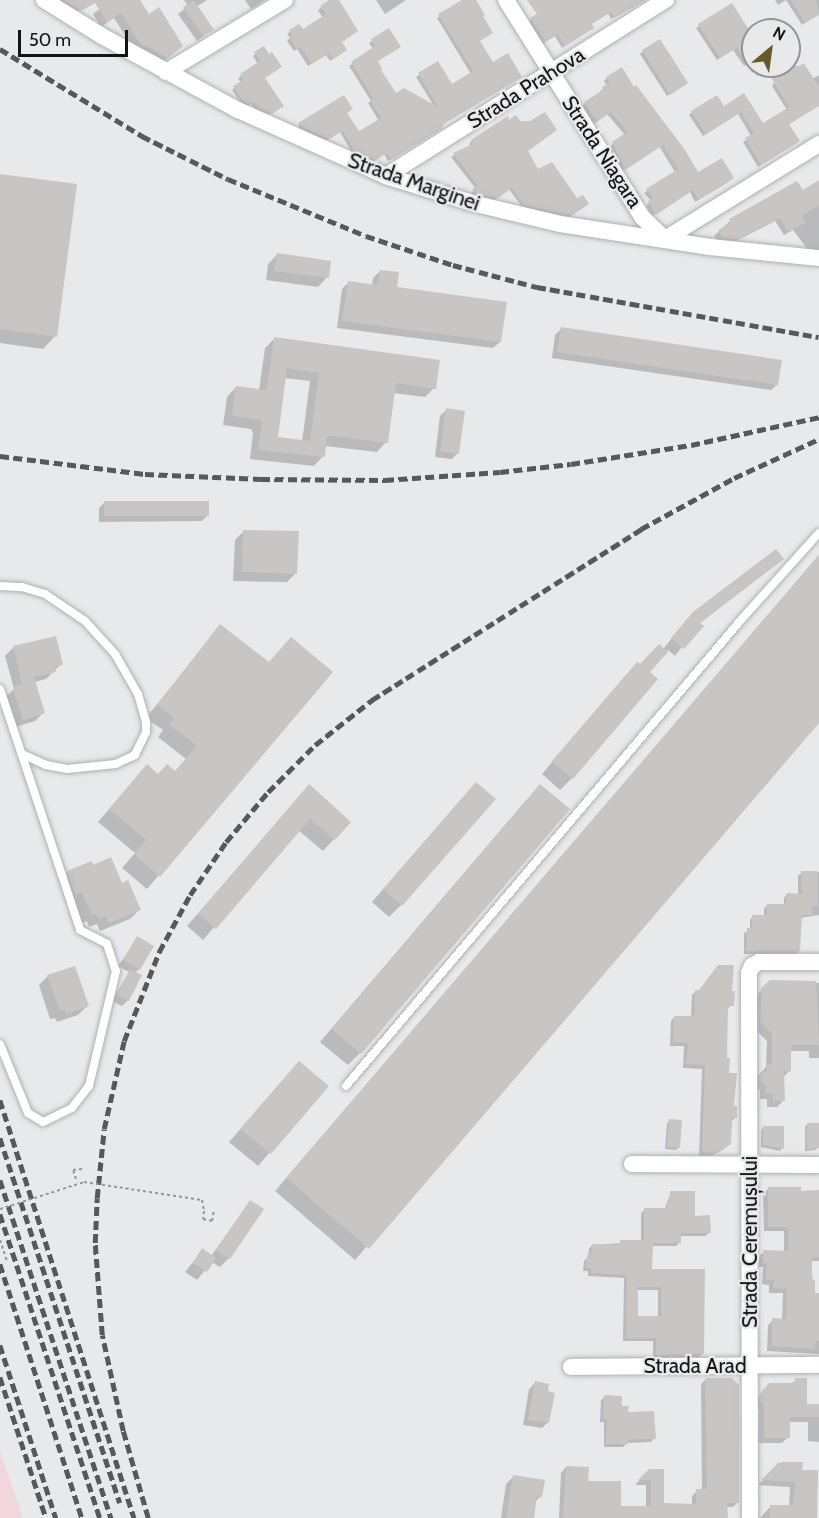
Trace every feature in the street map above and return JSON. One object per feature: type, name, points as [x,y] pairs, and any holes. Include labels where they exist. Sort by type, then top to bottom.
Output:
[{"type":"street","name":"Strada Marginei","points":[[44,0],[166,72],[310,144],[386,176],[472,203],[560,224],[760,254],[819,258]]},
{"type":"street","points":[[166,72],[285,0]]},
{"type":"street","name":"Strada Niagara","points":[[506,0],[644,218],[665,239]]},
{"type":"street","name":"Strada Prahova","points":[[386,176],[666,0]]},
{"type":"street","points":[[665,239],[819,144]]},
{"type":"street","name":"Strada Ceremușului","points":[[750,1518],[749,973],[752,966],[759,962],[819,962]]},
{"type":"street","points":[[632,1164],[819,1165]]},
{"type":"street","name":"Strada Arad","points":[[571,1367],[819,1365]]},
{"type":"lane","points":[[346,1086],[718,646],[819,533]]},
{"type":"lane","points":[[0,586],[22,587],[45,594],[85,621],[115,654],[138,694],[146,722],[146,732],[135,755],[116,764],[67,769],[46,765],[22,754]]},
{"type":"lane","points":[[0,689],[80,930],[107,944],[116,971],[89,1086],[72,1108],[44,1122],[28,1113],[0,1044]]},
{"type":"path","points":[[76,1179],[73,1170],[82,1169]]},
{"type":"path","points":[[0,1209],[84,1182],[202,1200],[203,1220],[212,1221],[214,1209]]},
{"type":"path","points":[[0,1240],[7,1261]]},
{"type":"shaded area","points":[[0,1451],[19,1506],[22,1518],[0,1518]]},
{"type":"building","points":[[64,0],[140,0],[149,14],[159,7],[183,46],[167,59],[141,45],[121,13],[107,22],[95,3],[81,11]]},
{"type":"building","points":[[194,0],[214,30],[203,36],[183,7]]},
{"type":"building","points":[[329,0],[339,0],[358,31],[342,42],[347,50],[334,59],[329,53],[312,64],[300,47],[297,49],[289,37],[292,35],[289,30],[299,24],[303,29],[326,14],[320,6]]},
{"type":"building","points":[[462,0],[476,0],[485,15],[483,16],[493,33],[480,41],[493,62],[508,53],[522,77],[442,125],[443,128],[391,160],[387,153],[376,160],[354,150],[343,131],[329,139],[298,123],[344,95],[353,109],[347,113],[359,131],[381,118],[370,100],[373,98],[351,62],[375,46],[371,39],[389,28],[401,47],[378,61],[381,70],[396,93],[404,88],[438,107],[418,73],[438,61],[452,84],[473,71],[438,14]]},
{"type":"building","points":[[527,0],[646,0],[614,18],[611,12],[592,24],[594,28],[565,46],[558,34],[545,42],[530,18],[537,14]]},
{"type":"building","points":[[791,0],[816,0],[819,15],[805,23]]},
{"type":"building","points":[[732,3],[742,18],[741,54],[737,48],[720,58],[698,24]]},
{"type":"building","points":[[660,39],[688,83],[670,95],[642,50]]},
{"type":"building","points":[[264,46],[269,54],[272,52],[282,67],[265,78],[284,106],[272,114],[258,107],[254,102],[251,104],[243,101],[233,86],[243,80],[240,74],[260,61],[254,52]]},
{"type":"building","points":[[804,63],[819,87],[819,106],[789,124],[800,141],[761,165],[745,138],[754,133],[741,112],[706,134],[691,111],[717,95],[724,106],[744,93],[763,123],[789,107],[771,78],[801,78],[801,65]]},
{"type":"building","points":[[622,67],[634,87],[636,85],[685,150],[698,172],[722,158],[734,178],[698,200],[693,190],[656,215],[648,201],[653,198],[646,189],[678,169],[663,145],[625,170],[612,142],[627,132],[611,112],[597,122],[584,102],[603,90],[602,87],[609,83],[606,77]]},
{"type":"building","points":[[545,112],[557,130],[528,151],[538,169],[552,162],[577,198],[583,195],[589,204],[572,215],[524,205],[512,188],[498,198],[475,193],[472,189],[478,186],[453,153],[473,144],[471,140],[508,116],[509,120],[516,115],[520,121],[530,121]]},
{"type":"building","points":[[0,174],[77,184],[57,337],[0,329]]},
{"type":"building","points":[[819,180],[819,205],[802,216],[806,222],[789,232],[780,218],[738,239],[723,238],[718,230],[731,223],[729,219],[797,181],[803,190]]},
{"type":"building","points":[[277,253],[331,261],[329,278],[274,271]]},
{"type":"building","points":[[380,270],[399,272],[397,287],[507,302],[501,342],[342,321],[348,281],[377,285]]},
{"type":"building","points":[[561,327],[782,360],[778,385],[557,352]]},
{"type":"building","points":[[274,337],[440,360],[436,389],[396,383],[388,443],[327,437],[325,457],[258,450],[262,424],[260,420],[232,416],[236,386],[264,390],[267,387]],"holes":[[[287,368],[319,373],[310,441],[278,437]]]},
{"type":"building","points":[[446,408],[465,411],[459,454],[440,451]]},
{"type":"building","points":[[104,501],[209,501],[209,516],[104,516]]},
{"type":"building","points":[[243,530],[299,531],[297,574],[242,572]]},
{"type":"building","points":[[776,549],[784,559],[700,623],[704,626],[684,649],[671,638],[693,612]]},
{"type":"building","points":[[819,555],[819,723],[369,1249],[286,1178]]},
{"type":"building","points":[[220,624],[269,662],[291,637],[333,672],[160,877],[134,854],[146,840],[109,809],[147,764],[158,774],[167,764],[175,771],[197,746],[169,724],[174,718],[157,705]]},
{"type":"building","points":[[56,636],[63,665],[54,667],[56,672],[34,677],[45,713],[23,720],[13,687],[22,684],[13,646]]},
{"type":"building","points":[[659,644],[668,652],[650,672],[658,679],[573,779],[552,761],[637,662],[640,664]]},
{"type":"building","points":[[476,782],[496,799],[402,906],[383,889]]},
{"type":"building","points":[[309,784],[351,822],[335,840],[310,819],[216,929],[198,914]]},
{"type":"building","points":[[540,784],[570,809],[361,1054],[332,1029]]},
{"type":"building","points":[[111,857],[122,883],[128,880],[141,910],[109,923],[106,916],[98,919],[96,913],[92,915],[82,892],[75,895],[67,871],[92,861],[93,865]]},
{"type":"building","points":[[801,871],[817,871],[818,906],[812,906],[813,915],[802,915],[800,951],[747,951],[747,928],[752,928],[752,915],[767,915],[767,904],[786,904],[787,893],[802,894]]},
{"type":"building","points":[[137,936],[154,946],[140,970],[123,960]]},
{"type":"building","points":[[718,965],[734,965],[732,991],[735,991],[734,1006],[728,1006],[727,1058],[730,1058],[729,1073],[737,1073],[734,1106],[737,1106],[737,1118],[732,1118],[731,1144],[718,1153],[702,1152],[705,1065],[686,1064],[688,1043],[673,1042],[674,1016],[694,1016],[695,990],[699,990]]},
{"type":"building","points":[[75,966],[89,1006],[66,1014],[65,1009],[60,1011],[47,975]]},
{"type":"building","points":[[130,969],[142,975],[129,1001],[117,995]]},
{"type":"building","points":[[770,980],[816,981],[819,1045],[791,1045],[791,1072],[784,1071],[785,1101],[773,1101],[773,1093],[766,1093],[766,1084],[761,1082],[760,1072],[767,1072],[767,1064],[772,1065],[772,1034],[760,1021],[761,988]]},
{"type":"building","points":[[299,1061],[329,1086],[271,1154],[240,1129]]},
{"type":"building","points":[[669,1119],[682,1120],[680,1148],[667,1147]]},
{"type":"building","points":[[807,1123],[819,1123],[819,1148],[807,1149]]},
{"type":"building","points":[[763,1126],[784,1126],[784,1149],[763,1145]]},
{"type":"building","points":[[768,1187],[801,1187],[801,1191],[819,1190],[819,1257],[812,1257],[812,1280],[815,1280],[815,1293],[819,1293],[819,1341],[815,1341],[815,1349],[772,1346],[772,1318],[786,1319],[787,1289],[773,1288],[774,1280],[766,1280],[767,1263],[763,1263],[763,1250],[789,1251],[788,1227],[768,1227]]},
{"type":"building","points":[[670,1191],[695,1191],[695,1216],[710,1215],[711,1233],[681,1233],[681,1243],[653,1243],[652,1269],[705,1269],[704,1354],[656,1355],[656,1338],[626,1338],[627,1275],[591,1273],[591,1268],[586,1268],[587,1255],[591,1255],[592,1244],[620,1245],[620,1240],[644,1240],[644,1208],[667,1208],[666,1202],[670,1202]],"holes":[[[638,1287],[661,1287],[661,1316],[638,1316]]]},
{"type":"building","points":[[250,1200],[264,1209],[230,1259],[216,1250]]},
{"type":"building","points":[[202,1248],[216,1258],[207,1272],[193,1263]]},
{"type":"building","points":[[705,1378],[732,1378],[739,1385],[739,1503],[727,1503],[728,1518],[563,1518],[566,1466],[589,1467],[588,1481],[621,1481],[621,1506],[651,1506],[651,1480],[638,1480],[649,1469],[664,1469],[664,1503],[696,1504],[696,1489],[707,1489]]},
{"type":"building","points":[[795,1378],[807,1378],[807,1404],[819,1404],[819,1417],[790,1417],[790,1438],[764,1438],[764,1405],[760,1401],[760,1394],[769,1383],[795,1383]]},
{"type":"building","points":[[535,1381],[549,1384],[548,1391],[555,1393],[549,1423],[528,1420]]},
{"type":"building","points":[[604,1395],[622,1396],[622,1406],[629,1406],[628,1412],[654,1411],[656,1439],[628,1440],[628,1444],[606,1444],[607,1419],[603,1419]]},
{"type":"building","points":[[803,1462],[802,1470],[818,1470],[817,1518],[770,1518],[770,1505],[793,1505],[795,1482],[761,1480],[778,1463]]},
{"type":"building","points":[[513,1475],[545,1480],[542,1497],[537,1496],[534,1518],[506,1518]]},
{"type":"railway","points":[[0,49],[142,136],[228,179],[366,236],[453,265],[537,287],[819,337]]},
{"type":"railway","points":[[0,456],[145,474],[261,479],[385,480],[500,472],[571,464],[691,445],[819,417]]},
{"type":"railway","points":[[148,1518],[123,1431],[102,1335],[95,1243],[97,1198],[104,1129],[124,1041],[159,952],[190,895],[226,842],[268,792],[315,745],[372,700],[641,529],[734,478],[819,439]]},
{"type":"railway","points":[[0,1100],[134,1518]]},
{"type":"railway","points":[[0,1138],[120,1503]]},
{"type":"railway","points":[[0,1180],[111,1518]]},
{"type":"railway","points":[[0,1214],[100,1518]]},
{"type":"railway","points":[[0,1264],[82,1518]]},
{"type":"railway","points":[[0,1345],[56,1518]]},
{"type":"railway","points":[[0,1377],[46,1518]]}]
